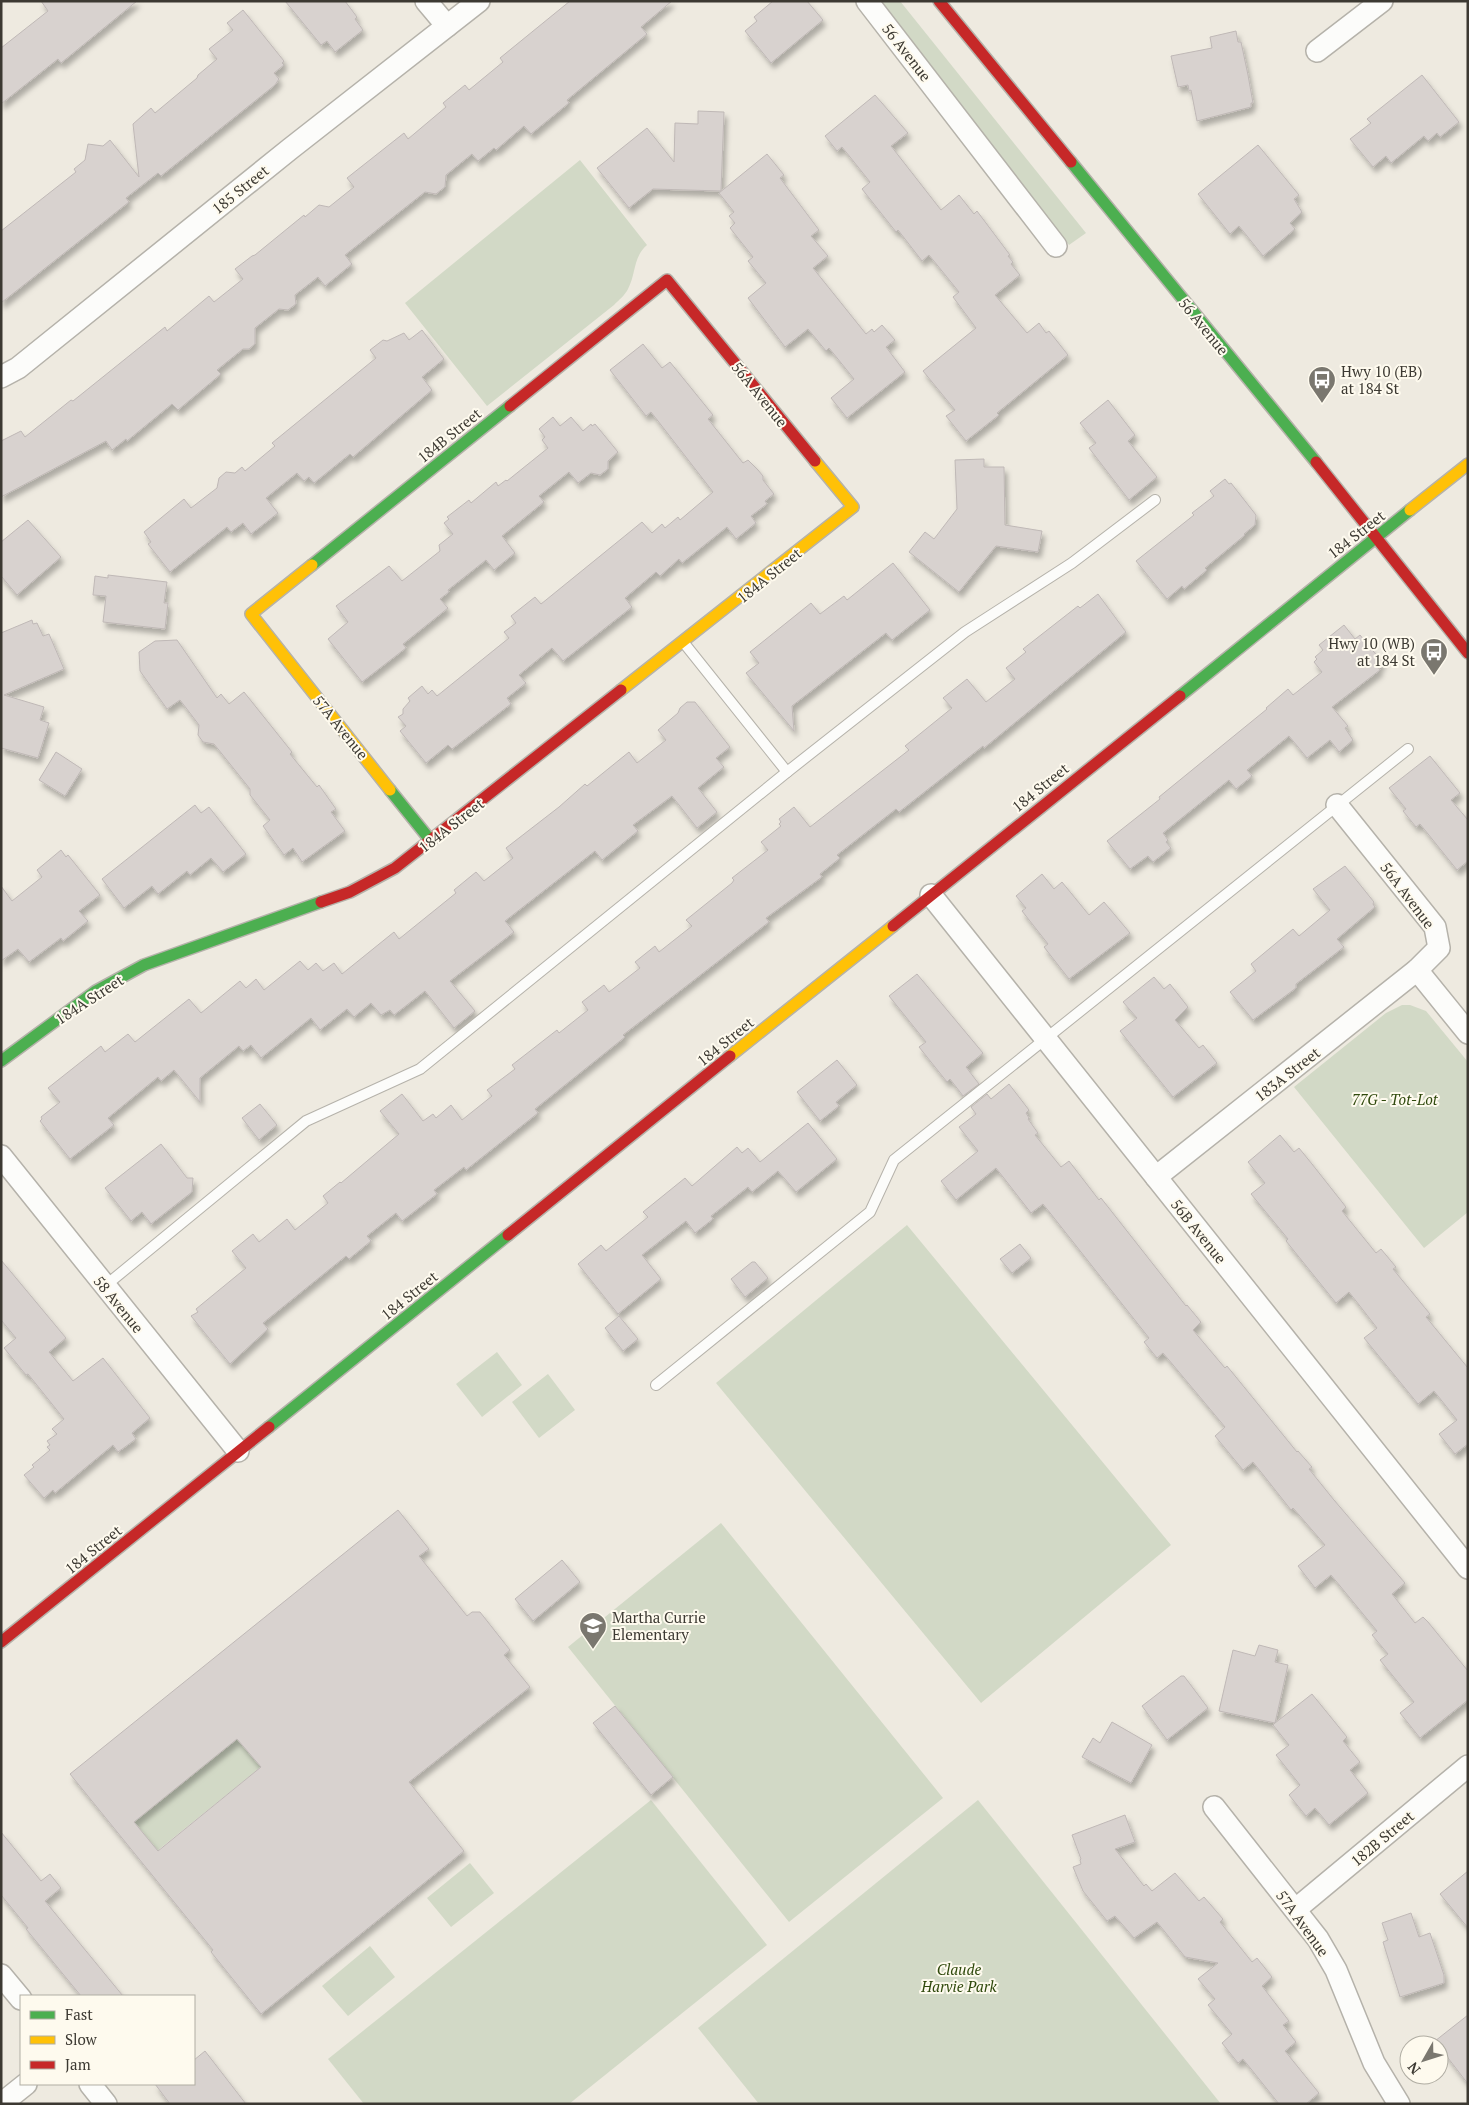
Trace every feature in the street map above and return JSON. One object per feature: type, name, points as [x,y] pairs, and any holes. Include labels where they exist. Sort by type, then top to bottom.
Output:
[{"type":"main road","name":"56 Avenue","points":[[939,1],[1376,537],[1468,653]]},
{"type":"main road","name":"56A Avenue","points":[[667,280],[853,508]]},
{"type":"main road","name":"184B Street","points":[[251,614],[667,280]]},
{"type":"main road","name":"184 Street","points":[[1,1642],[1468,464]]},
{"type":"main road","name":"184A Street","points":[[1,1061],[96,991],[144,965],[350,892],[395,868],[684,643],[853,508]]},
{"type":"main road","name":"57A Avenue","points":[[251,614],[431,841]]},
{"type":"street","points":[[426,1],[447,26]]},
{"type":"street","name":"185 Street","points":[[1,378],[18,368],[479,1]]},
{"type":"street","name":"56 Avenue","points":[[867,1],[1056,246]]},
{"type":"street","points":[[1317,51],[1382,1]]},
{"type":"street","name":"56A Avenue","points":[[1338,805],[1435,927],[1438,948],[1418,970]]},
{"type":"street","name":"56B Avenue","points":[[931,895],[1468,1568]]},
{"type":"street","points":[[1418,970],[1468,1033]]},
{"type":"street","name":"183A Street","points":[[1156,1177],[1418,970]]},
{"type":"street","name":"58 Avenue","points":[[1,1156],[238,1451]]},
{"type":"street","name":"182B Street","points":[[1296,1909],[1468,1766]]},
{"type":"street","name":"57A Avenue","points":[[1214,1807],[1318,1939],[1336,1970],[1374,2064],[1399,2104]]},
{"type":"street","points":[[1,1975],[20,1998]]},
{"type":"street","points":[[1,2104],[25,2085]]},
{"type":"street","points":[[91,2085],[106,2104]]},
{"type":"lane","points":[[105,1286],[306,1121],[420,1069],[786,772],[965,632],[1072,563],[1155,500]]},
{"type":"lane","points":[[684,643],[786,772]]},
{"type":"lane","points":[[656,1385],[870,1212],[894,1160],[1408,749]]},
{"type":"green space","points":[[879,1],[900,1],[1086,233],[1069,245]]},
{"type":"green space","points":[[580,160],[647,245],[639,255],[628,289],[620,299],[487,406],[405,303]]},
{"type":"green space","name":"77G - Tot-Lot","points":[[1402,1005],[1410,1005],[1426,1011],[1468,1062],[1468,1212],[1424,1248],[1294,1087],[1386,1013]]},
{"type":"green space","points":[[907,1225],[1171,1545],[981,1703],[716,1383]]},
{"type":"green space","points":[[497,1352],[522,1385],[482,1417],[456,1384]]},
{"type":"green space","points":[[548,1374],[575,1410],[539,1438],[512,1402]]},
{"type":"green space","points":[[721,1523],[943,1798],[789,1922],[568,1647]]},
{"type":"green space","points":[[237,1739],[261,1767],[157,1851],[134,1822]]},
{"type":"green space","points":[[651,1800],[767,1945],[569,2104],[364,2104],[328,2059]]},
{"type":"green space","name":"Claude Harvie Park","points":[[978,1800],[1221,2104],[759,2104],[698,2028]]},
{"type":"green space","points":[[470,1863],[494,1893],[451,1927],[427,1898]]},
{"type":"green space","points":[[370,1946],[395,1977],[348,2016],[322,1986]]},
{"type":"building","points":[[41,1],[137,1],[61,63],[58,59],[1,104],[1,48],[48,11]]},
{"type":"building","points":[[285,1],[345,1],[357,17],[355,19],[363,30],[335,52],[327,41],[321,45]]},
{"type":"building","points":[[570,1],[672,1],[641,27],[647,34],[567,100],[569,103],[531,134],[524,126],[496,150],[494,148],[478,161],[472,154],[446,175],[445,187],[436,194],[425,192],[345,255],[352,264],[325,286],[318,277],[295,295],[296,304],[288,310],[279,309],[255,328],[255,344],[249,349],[243,349],[217,370],[221,374],[178,410],[172,404],[127,441],[126,439],[112,450],[106,441],[1,497],[1,441],[21,431],[25,437],[165,327],[167,331],[209,296],[214,302],[243,279],[235,269],[304,215],[305,217],[319,205],[329,207],[354,187],[347,178],[404,133],[408,139],[446,107],[443,103],[465,85],[469,90],[503,62],[500,58]]},
{"type":"building","points":[[773,1],[807,1],[823,20],[771,63],[745,31],[757,21],[754,17]]},
{"type":"building","points":[[243,10],[284,61],[282,63],[284,65],[274,73],[279,79],[275,85],[161,176],[158,173],[126,198],[129,202],[1,303],[1,231],[76,172],[74,169],[85,160],[88,144],[103,146],[110,140],[139,177],[133,124],[151,108],[155,113],[217,59],[209,49],[233,30],[227,23]]},
{"type":"building","points":[[1236,31],[1238,42],[1241,42],[1253,103],[1251,103],[1251,107],[1197,121],[1191,90],[1189,91],[1188,85],[1178,87],[1171,56],[1212,48],[1210,37]]},
{"type":"building","points":[[1422,75],[1459,122],[1440,137],[1437,133],[1428,141],[1424,136],[1391,163],[1386,156],[1373,167],[1350,139],[1371,123],[1367,119]]},
{"type":"building","points":[[875,95],[908,133],[891,146],[941,210],[959,195],[974,214],[977,211],[1010,255],[1008,256],[1013,262],[1011,264],[1020,275],[995,295],[1027,333],[1039,323],[1046,333],[1049,331],[1068,355],[966,441],[946,416],[955,410],[923,371],[976,328],[953,297],[959,292],[929,255],[922,261],[898,230],[896,232],[862,189],[870,182],[842,147],[837,151],[825,136]]},
{"type":"building","points":[[698,111],[724,112],[721,191],[653,189],[629,208],[597,168],[647,128],[674,162],[675,123],[698,124]]},
{"type":"building","points":[[1258,145],[1299,195],[1294,199],[1302,212],[1290,223],[1295,229],[1263,256],[1239,226],[1230,234],[1198,194]]},
{"type":"building","points":[[767,154],[784,175],[780,178],[819,230],[811,236],[828,256],[813,268],[866,334],[872,329],[874,332],[882,325],[895,340],[886,347],[905,372],[847,418],[831,398],[854,379],[829,348],[826,351],[808,329],[785,347],[748,298],[766,283],[748,261],[753,257],[730,228],[735,223],[729,216],[734,212],[719,193]]},
{"type":"building","points":[[422,330],[444,359],[422,377],[432,390],[353,457],[350,454],[314,483],[309,477],[304,481],[297,473],[266,498],[278,513],[251,534],[243,523],[231,532],[227,527],[170,572],[148,544],[151,542],[144,532],[184,499],[191,508],[217,488],[219,478],[226,472],[235,473],[242,467],[245,471],[275,446],[272,443],[376,358],[370,350],[383,340],[387,341],[404,333],[409,340]]},
{"type":"building","points":[[643,344],[662,368],[670,362],[713,415],[708,419],[743,463],[748,460],[758,470],[774,494],[765,501],[767,504],[751,516],[756,523],[736,539],[727,527],[682,563],[679,559],[660,576],[656,572],[625,598],[632,607],[563,661],[552,648],[519,675],[526,683],[507,698],[511,704],[452,749],[448,745],[426,763],[400,731],[406,726],[398,717],[403,714],[403,709],[410,701],[408,698],[422,686],[428,694],[432,690],[437,696],[509,638],[504,632],[516,623],[511,616],[535,597],[541,604],[642,522],[652,533],[662,524],[665,528],[678,517],[680,520],[713,492],[651,412],[646,416],[610,370]]},
{"type":"building","points":[[1108,400],[1135,435],[1128,441],[1157,477],[1129,500],[1089,448],[1096,443],[1080,423]]},
{"type":"building","points":[[553,417],[560,426],[571,417],[583,431],[591,424],[592,426],[595,424],[618,452],[608,461],[608,469],[600,475],[591,473],[578,483],[569,472],[539,496],[544,502],[502,536],[515,553],[494,570],[486,560],[448,590],[449,592],[440,599],[448,608],[403,644],[406,648],[362,682],[328,639],[348,622],[336,606],[389,566],[402,581],[440,551],[439,545],[453,534],[444,523],[449,519],[447,517],[469,500],[471,503],[496,482],[498,486],[507,481],[548,448],[542,440],[545,437],[539,429]]},
{"type":"building","points":[[984,459],[984,467],[1004,467],[1005,525],[1042,531],[1038,552],[996,546],[959,592],[909,552],[925,532],[934,539],[957,509],[955,460]]},
{"type":"building","points":[[1225,479],[1229,484],[1231,483],[1256,515],[1255,525],[1205,568],[1207,570],[1184,589],[1182,586],[1167,599],[1136,561],[1194,515],[1192,513],[1214,496],[1210,491]]},
{"type":"building","points":[[28,520],[61,557],[17,595],[1,576],[1,542]]},
{"type":"building","points":[[893,563],[930,610],[892,640],[886,633],[792,706],[794,731],[746,673],[759,663],[750,652],[811,603],[820,614],[844,596],[847,600]]},
{"type":"building","points":[[108,575],[167,582],[164,603],[168,603],[165,629],[103,622],[106,596],[93,595],[95,576],[108,578]]},
{"type":"building","points":[[1098,594],[1126,632],[984,748],[983,746],[899,812],[896,809],[837,855],[840,858],[820,874],[822,877],[766,918],[769,922],[623,1035],[625,1037],[535,1109],[538,1113],[466,1170],[464,1167],[434,1190],[437,1194],[402,1221],[396,1213],[367,1236],[371,1241],[349,1259],[346,1256],[263,1323],[268,1329],[230,1364],[191,1316],[198,1312],[196,1309],[246,1268],[232,1251],[253,1234],[259,1242],[287,1219],[295,1230],[328,1203],[323,1196],[399,1134],[380,1111],[402,1094],[423,1121],[433,1114],[436,1118],[451,1105],[462,1120],[492,1096],[487,1090],[515,1069],[512,1065],[557,1030],[559,1033],[588,1010],[582,1002],[604,985],[609,992],[640,968],[635,962],[655,946],[659,952],[692,926],[686,920],[732,883],[734,880],[732,878],[768,850],[761,842],[781,826],[779,819],[794,807],[810,827],[909,750],[905,746],[952,708],[943,698],[967,679],[986,702],[1015,679],[1006,668],[1026,652],[1023,649],[1078,606],[1080,608]]},
{"type":"building","points":[[32,620],[33,624],[37,623],[43,636],[49,634],[64,669],[4,695],[44,707],[40,720],[49,723],[38,758],[1,748],[1,633]]},
{"type":"building","points":[[1344,625],[1355,639],[1360,635],[1383,663],[1378,667],[1380,670],[1332,707],[1348,726],[1345,728],[1353,740],[1339,752],[1330,740],[1307,758],[1289,736],[1247,770],[1252,776],[1236,789],[1229,780],[1163,833],[1168,840],[1166,842],[1171,848],[1153,862],[1148,856],[1130,869],[1107,841],[1160,799],[1159,797],[1267,709],[1288,689],[1293,695],[1322,672],[1314,662],[1317,659],[1315,657],[1323,650],[1319,645]]},
{"type":"building","points":[[177,640],[217,698],[221,694],[229,704],[244,692],[292,752],[290,754],[317,787],[319,785],[336,809],[331,812],[345,831],[302,862],[293,848],[284,855],[263,826],[270,820],[250,795],[250,789],[214,744],[203,742],[198,735],[199,725],[180,700],[167,709],[140,671],[139,652],[155,641]]},
{"type":"building","points":[[687,702],[695,702],[730,747],[716,758],[724,767],[698,788],[717,812],[697,828],[672,796],[633,825],[638,831],[602,860],[595,851],[505,921],[514,932],[450,981],[475,1011],[454,1028],[425,991],[394,1015],[390,1010],[381,1015],[371,1003],[354,1017],[347,1009],[320,1030],[311,1018],[261,1058],[251,1045],[243,1051],[239,1046],[200,1078],[200,1102],[174,1070],[161,1081],[158,1077],[108,1118],[114,1125],[70,1159],[40,1121],[41,1117],[60,1102],[48,1088],[101,1046],[105,1052],[128,1034],[135,1042],[189,999],[201,1013],[240,981],[246,988],[256,979],[264,990],[300,961],[308,970],[316,963],[323,971],[334,963],[342,974],[394,932],[399,939],[456,893],[454,890],[476,872],[484,881],[513,858],[506,848],[559,807],[585,784],[587,786],[629,752],[637,763],[666,740],[658,730],[678,713],[680,708]]},
{"type":"building","points":[[56,752],[82,769],[65,796],[39,780]]},
{"type":"building","points":[[1430,756],[1460,793],[1451,800],[1468,820],[1468,861],[1457,870],[1420,824],[1416,827],[1403,811],[1406,809],[1389,788]]},
{"type":"building","points":[[195,805],[201,813],[209,807],[246,854],[223,872],[211,858],[190,875],[187,871],[158,894],[152,886],[124,908],[102,879]]},
{"type":"building","points":[[61,850],[66,857],[68,855],[100,895],[79,911],[88,921],[63,941],[61,938],[29,962],[18,949],[1,961],[1,886],[12,901],[42,877],[37,870]]},
{"type":"building","points":[[1345,866],[1374,902],[1375,907],[1337,939],[1344,947],[1296,984],[1296,988],[1253,1020],[1230,992],[1256,971],[1251,964],[1293,929],[1299,936],[1330,910],[1313,889]]},
{"type":"building","points":[[1042,874],[1054,889],[1062,882],[1089,915],[1104,902],[1130,933],[1069,979],[1044,947],[1048,944],[1022,911],[1026,908],[1016,896]]},
{"type":"building","points":[[917,974],[983,1053],[966,1067],[979,1084],[963,1096],[950,1079],[947,1082],[919,1047],[926,1042],[889,996]]},
{"type":"building","points":[[1154,977],[1164,989],[1170,984],[1188,1007],[1175,1020],[1199,1048],[1203,1045],[1217,1063],[1173,1097],[1120,1031],[1137,1018],[1123,1002]]},
{"type":"building","points":[[837,1060],[857,1085],[836,1102],[839,1106],[820,1121],[797,1092]]},
{"type":"building","points":[[1009,1084],[1029,1110],[1026,1113],[1038,1133],[1035,1135],[1061,1167],[1069,1161],[1099,1200],[1101,1198],[1186,1306],[1201,1322],[1193,1330],[1225,1368],[1227,1366],[1297,1452],[1312,1467],[1309,1469],[1405,1583],[1392,1594],[1415,1623],[1423,1617],[1428,1622],[1468,1671],[1468,1700],[1420,1738],[1400,1713],[1414,1702],[1380,1660],[1388,1654],[1372,1635],[1377,1631],[1331,1575],[1315,1588],[1298,1566],[1325,1545],[1293,1508],[1291,1510],[1253,1462],[1243,1470],[1215,1436],[1225,1427],[1163,1353],[1157,1358],[1144,1342],[1149,1338],[1043,1204],[1031,1213],[996,1168],[956,1200],[941,1181],[978,1151],[959,1127],[976,1114],[971,1107],[987,1094],[991,1099]]},
{"type":"building","points":[[260,1104],[277,1125],[259,1140],[242,1118]]},
{"type":"building","points":[[808,1123],[837,1159],[796,1192],[778,1171],[752,1192],[748,1187],[711,1216],[713,1219],[695,1233],[686,1221],[642,1255],[661,1279],[618,1314],[578,1264],[601,1245],[606,1251],[648,1217],[643,1212],[685,1178],[692,1186],[737,1147],[742,1153],[748,1148],[760,1162]]},
{"type":"building","points":[[1280,1135],[1294,1152],[1299,1148],[1346,1207],[1342,1211],[1376,1253],[1381,1249],[1396,1267],[1393,1269],[1430,1314],[1426,1317],[1468,1368],[1468,1444],[1455,1454],[1439,1434],[1457,1420],[1434,1391],[1418,1404],[1364,1338],[1377,1328],[1349,1292],[1336,1303],[1286,1241],[1288,1239],[1251,1194],[1265,1183],[1248,1162]]},
{"type":"building","points":[[161,1144],[187,1178],[193,1178],[192,1192],[151,1224],[142,1212],[131,1221],[105,1188]]},
{"type":"building","points":[[1020,1244],[1031,1258],[1012,1273],[1000,1259]]},
{"type":"building","points":[[1,1260],[66,1338],[49,1352],[73,1381],[103,1358],[150,1418],[132,1433],[136,1439],[118,1452],[113,1445],[55,1493],[53,1490],[44,1498],[24,1475],[34,1467],[32,1465],[50,1450],[47,1447],[50,1445],[47,1441],[57,1434],[52,1429],[64,1419],[28,1374],[26,1375],[4,1348],[16,1338],[1,1320]]},
{"type":"building","points":[[752,1262],[755,1262],[768,1278],[745,1297],[731,1279]]},
{"type":"building","points":[[619,1316],[638,1339],[623,1351],[605,1328]]},
{"type":"building","points":[[398,1510],[429,1549],[419,1556],[467,1616],[472,1612],[480,1612],[510,1650],[504,1655],[530,1687],[409,1782],[464,1851],[261,2014],[211,1952],[213,1950],[70,1774]],"holes":[[[237,1739],[261,1767],[158,1851],[134,1822]]]},
{"type":"building","points":[[562,1560],[580,1582],[533,1621],[515,1599]]},
{"type":"building","points":[[1259,1645],[1278,1650],[1275,1662],[1288,1665],[1275,1723],[1219,1711],[1233,1650],[1255,1656]]},
{"type":"building","points":[[1181,1676],[1184,1676],[1208,1708],[1167,1740],[1142,1706]]},
{"type":"building","points":[[1312,1694],[1347,1737],[1343,1741],[1360,1762],[1350,1770],[1368,1793],[1329,1825],[1315,1808],[1306,1816],[1289,1795],[1300,1785],[1276,1755],[1289,1745],[1273,1725]]},
{"type":"building","points":[[615,1706],[673,1777],[651,1795],[593,1723]]},
{"type":"building","points":[[1112,1722],[1152,1745],[1131,1783],[1082,1757],[1093,1738],[1100,1743]]},
{"type":"building","points":[[1125,1815],[1135,1842],[1115,1849],[1144,1886],[1146,1884],[1152,1891],[1175,1873],[1199,1901],[1204,1897],[1223,1919],[1220,1922],[1252,1962],[1257,1958],[1272,1977],[1262,1986],[1289,2021],[1283,2025],[1296,2042],[1285,2051],[1319,2093],[1306,2104],[1279,2104],[1243,2059],[1238,2063],[1222,2043],[1232,2034],[1208,2005],[1215,1999],[1198,1979],[1218,1963],[1185,1957],[1157,1922],[1134,1938],[1115,1916],[1107,1921],[1083,1891],[1073,1867],[1081,1864],[1081,1859],[1072,1835]]},
{"type":"building","points":[[1,1832],[41,1881],[50,1874],[61,1888],[45,1901],[122,1995],[80,1995],[26,1929],[28,1928],[1,1895]]},
{"type":"building","points":[[1468,1871],[1468,1928],[1440,1894]]},
{"type":"building","points":[[1411,1913],[1419,1937],[1430,1933],[1444,1975],[1444,1983],[1400,1997],[1383,1942],[1388,1940],[1382,1923]]},
{"type":"building","points":[[1468,2015],[1468,2084],[1449,2059],[1449,2035],[1443,2035]]},
{"type":"building","points":[[205,2051],[246,2104],[170,2104],[156,2085],[195,2085],[195,2059]]},
{"type":"traffic: fast","points":[[1071,162],[1316,462]]},
{"type":"traffic: fast","points":[[312,565],[510,406]]},
{"type":"traffic: fast","points":[[1180,696],[1410,510]]},
{"type":"traffic: fast","points":[[390,790],[431,841]]},
{"type":"traffic: fast","points":[[1,1061],[96,991],[144,965],[321,902]]},
{"type":"traffic: fast","points":[[269,1427],[508,1235]]},
{"type":"traffic: slow","points":[[621,690],[853,507],[815,461]]},
{"type":"traffic: slow","points":[[1410,510],[1468,464]]},
{"type":"traffic: slow","points":[[312,565],[251,614],[390,790]]},
{"type":"traffic: slow","points":[[730,1056],[893,926]]},
{"type":"traffic: jam","points":[[939,1],[1071,162]]},
{"type":"traffic: jam","points":[[510,406],[667,280],[815,461]]},
{"type":"traffic: jam","points":[[1316,462],[1468,653]]},
{"type":"traffic: jam","points":[[321,902],[350,892],[395,868],[621,690]]},
{"type":"traffic: jam","points":[[893,926],[1180,696]]},
{"type":"traffic: jam","points":[[508,1235],[730,1056]]},
{"type":"traffic: jam","points":[[1,1642],[269,1427]]},
{"type":"place","name":"Hwy 10 (EB) at 184 St","points":[[1322,404]]},
{"type":"place","name":"Hwy 10 (WB) at 184 St","points":[[1434,676]]},
{"type":"place","name":"Martha Currie Elementary","points":[[593,1650]]}]
